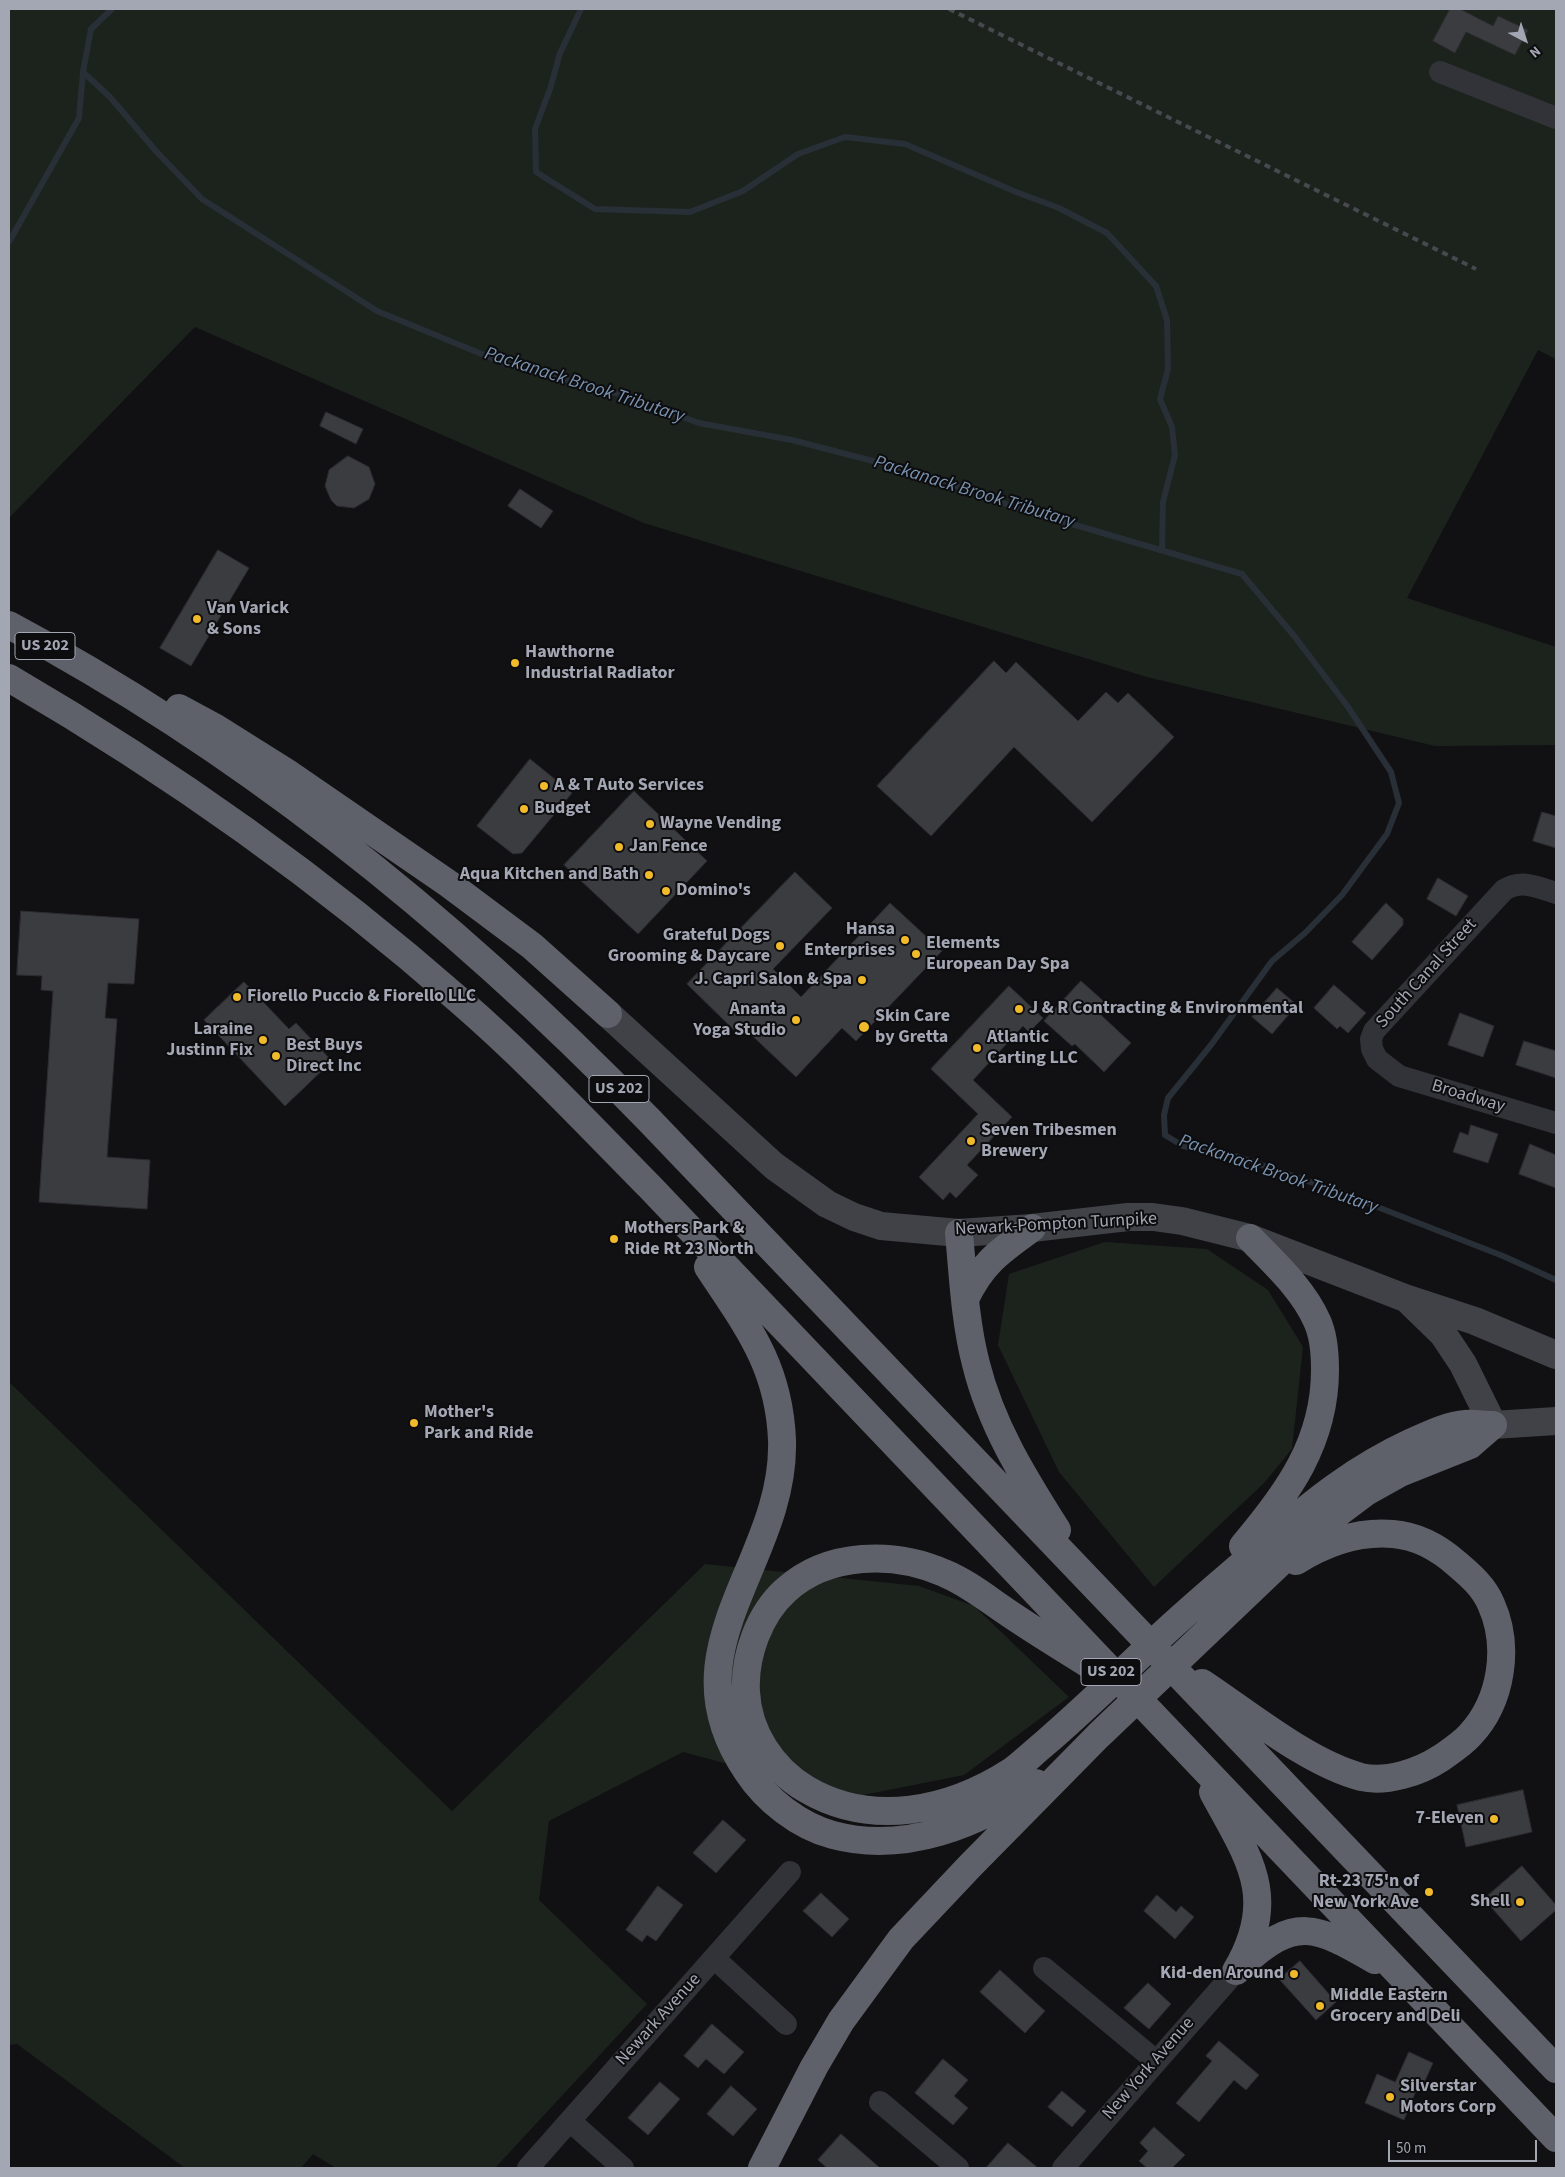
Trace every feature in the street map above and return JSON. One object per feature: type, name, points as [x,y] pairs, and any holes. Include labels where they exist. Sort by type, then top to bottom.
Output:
[{"type":"highway","name":"US 202","points":[[9,625],[82,667],[206,745],[295,807],[381,874],[492,968],[599,1068],[1556,2070]]},
{"type":"highway","points":[[82,667],[153,694],[216,728],[286,772],[449,884],[524,940],[608,1014]]},
{"type":"highway","name":"US 202","points":[[9,678],[116,742],[236,822],[353,910],[462,1002],[513,1050],[667,1206],[1556,2138]]},
{"type":"highway","points":[[667,1206],[763,1353],[773,1378],[781,1422],[782,1466],[774,1506],[725,1630],[717,1673],[719,1711],[725,1730],[741,1762],[755,1783],[782,1808],[812,1827],[828,1834],[869,1842],[913,1839],[958,1826],[1004,1804],[1099,1735]]},
{"type":"highway","points":[[965,1299],[976,1276],[999,1251],[1032,1228]]},
{"type":"highway","points":[[959,1232],[965,1299],[976,1364],[994,1419],[1023,1477],[1092,1584]]},
{"type":"highway","points":[[1192,1606],[1258,1528],[1295,1475],[1316,1434],[1325,1396],[1325,1356],[1318,1321],[1299,1291],[1250,1238]]},
{"type":"highway","points":[[1126,1687],[956,1579],[929,1567],[906,1561],[870,1559],[850,1560],[829,1565],[794,1583],[778,1597],[760,1624],[749,1656],[745,1688],[748,1708],[762,1744],[775,1763],[790,1779],[808,1790],[846,1807],[869,1812],[910,1811],[959,1798],[1012,1770],[1080,1714],[1192,1606],[1323,1494],[1355,1472],[1426,1436],[1462,1424],[1493,1425]]},
{"type":"highway","points":[[762,2168],[814,2067],[841,2021],[877,1970],[934,1903],[1099,1735],[1285,1557],[1337,1512],[1400,1473],[1470,1445],[1493,1425]]},
{"type":"highway","points":[[1159,1654],[1315,1758],[1362,1777],[1380,1778],[1413,1772],[1430,1766],[1471,1735],[1490,1706],[1497,1688],[1501,1647],[1491,1604],[1481,1588],[1443,1551],[1427,1543],[1394,1534],[1354,1536],[1327,1544],[1277,1572],[1213,1627]]},
{"type":"highway","points":[[1197,1762],[1247,1854],[1255,1879],[1257,1905],[1255,1929],[1248,1951],[1236,1971]]},
{"type":"highway","points":[[1236,1971],[1263,1947],[1279,1937],[1312,1930],[1345,1943],[1400,1974]]},
{"type":"main road","name":"Newark-Pompton Turnpike","points":[[608,1014],[774,1166],[828,1204],[854,1217],[881,1226],[959,1232],[1032,1228],[1128,1218],[1153,1217],[1182,1221],[1250,1238],[1405,1298],[1475,1321],[1556,1355]]},
{"type":"main road","points":[[1405,1298],[1443,1334],[1463,1364],[1493,1425],[1556,1421]]},
{"type":"street","points":[[1440,72],[1556,118]]},
{"type":"street","name":"South Canal Street","points":[[1383,1064],[1372,1049],[1371,1039],[1374,1031],[1504,890],[1513,884],[1525,883],[1556,893]]},
{"type":"street","name":"Broadway","points":[[1383,1064],[1400,1076],[1556,1123]]},
{"type":"street","name":"Newark Avenue","points":[[528,2168],[790,1872]]},
{"type":"street","points":[[714,1958],[786,2024]]},
{"type":"street","points":[[1044,1968],[1156,2061]]},
{"type":"street","name":"New York Avenue","points":[[1063,2168],[1236,1971]]},
{"type":"street","points":[[880,2102],[958,2168]]},
{"type":"street","points":[[570,2121],[623,2168]]},
{"type":"shaded area","points":[[9,9],[1556,9],[1556,359],[1538,350],[1407,598],[1556,647],[1556,745],[1435,746],[1147,677],[644,523],[195,327],[9,518]]},
{"type":"shaded area","points":[[1105,1242],[1207,1249],[1268,1290],[1303,1347],[1292,1449],[1264,1483],[1154,1587],[1059,1472],[998,1345],[1009,1274]]},
{"type":"shaded area","points":[[9,1382],[452,1811],[705,1564],[919,1586],[974,1606],[1069,1697],[964,1775],[853,1797],[683,1752],[549,1821],[539,1900],[647,2004],[495,2168],[336,2168],[313,2154],[301,2168],[185,2168],[17,2044],[9,2045]]},
{"type":"building","points":[[1450,9],[1460,9],[1493,26],[1498,16],[1528,30],[1515,55],[1466,32],[1455,53],[1433,41]]},
{"type":"building","points":[[326,412],[363,429],[356,444],[320,426]]},
{"type":"building","points":[[348,456],[369,467],[375,484],[369,499],[354,508],[337,506],[331,500],[325,486],[329,470]]},
{"type":"building","points":[[520,489],[553,511],[541,528],[508,506]]},
{"type":"building","name":"Van Varick & Sons","points":[[218,550],[249,568],[191,666],[160,648]]},
{"type":"building","points":[[994,661],[1006,673],[1016,662],[1078,721],[1106,692],[1118,703],[1128,693],[1174,737],[1092,822],[1014,747],[931,836],[877,786]]},
{"type":"building","name":"Budget","points":[[530,759],[572,793],[522,853],[513,854],[477,826]]},
{"type":"building","points":[[634,791],[707,861],[638,934],[564,865]]},
{"type":"building","points":[[1542,812],[1556,816],[1556,848],[1533,841]]},
{"type":"building","points":[[795,872],[832,908],[773,969],[801,997],[890,903],[942,951],[856,1041],[842,1028],[796,1077],[744,1028],[738,1034],[687,984]]},
{"type":"building","points":[[1438,878],[1468,896],[1456,916],[1427,899]]},
{"type":"building","points":[[1386,903],[1403,919],[1403,925],[1372,960],[1352,942]]},
{"type":"building","points":[[21,911],[139,919],[134,984],[108,983],[105,1018],[117,1019],[107,1157],[150,1160],[147,1209],[39,1202],[53,991],[41,990],[42,976],[17,975]]},
{"type":"building","points":[[1081,981],[1109,1006],[1101,1015],[1131,1043],[1104,1072],[1075,1044],[1072,1046],[1044,1021]]},
{"type":"building","points":[[244,982],[289,1029],[296,1023],[332,1061],[285,1106],[204,1020]]},
{"type":"building","points":[[1334,985],[1366,1013],[1348,1033],[1340,1026],[1337,1029],[1314,1008]]},
{"type":"building","points":[[1009,986],[1043,1018],[1029,1032],[1023,1026],[973,1080],[1012,1117],[967,1165],[978,1175],[956,1198],[950,1192],[943,1200],[919,1177],[978,1114],[931,1069]]},
{"type":"building","points":[[1277,988],[1297,1005],[1272,1034],[1252,1017]]},
{"type":"building","points":[[1460,1013],[1494,1026],[1483,1057],[1448,1045]]},
{"type":"building","points":[[1524,1041],[1556,1051],[1556,1078],[1516,1065]]},
{"type":"building","points":[[1471,1125],[1498,1134],[1488,1163],[1453,1152],[1460,1132],[1468,1135]]},
{"type":"building","points":[[1530,1144],[1556,1155],[1556,1188],[1519,1174]]},
{"type":"building","name":"7-Eleven","points":[[1523,1790],[1532,1832],[1466,1847],[1457,1805]]},
{"type":"building","points":[[723,1820],[746,1840],[716,1873],[693,1853]]},
{"type":"building","name":"Shell","points":[[1522,1866],[1556,1905],[1556,1910],[1521,1941],[1484,1899]]},
{"type":"building","points":[[658,1886],[683,1905],[656,1941],[647,1935],[642,1942],[626,1930]]},
{"type":"building","points":[[821,1893],[849,1919],[832,1937],[803,1911]]},
{"type":"building","points":[[1157,1895],[1176,1912],[1181,1906],[1194,1917],[1175,1939],[1144,1911]]},
{"type":"building","points":[[1300,1961],[1336,2002],[1316,2020],[1279,1979]]},
{"type":"building","points":[[1000,1970],[1045,2011],[1025,2033],[980,1992]]},
{"type":"building","points":[[1148,1983],[1171,2004],[1149,2029],[1124,2008]]},
{"type":"building","points":[[712,2024],[744,2052],[724,2074],[706,2059],[698,2068],[684,2056]]},
{"type":"building","points":[[1219,2041],[1259,2075],[1246,2090],[1234,2080],[1199,2122],[1176,2103],[1212,2061],[1206,2056]]},
{"type":"building","name":"Silverstar Motors Corp","points":[[1409,2052],[1433,2063],[1424,2083],[1420,2081],[1404,2120],[1365,2103],[1377,2074],[1395,2082]]},
{"type":"building","points":[[943,2059],[968,2080],[954,2096],[968,2108],[953,2125],[915,2093]]},
{"type":"building","points":[[660,2082],[680,2099],[648,2135],[628,2118]]},
{"type":"building","points":[[731,2086],[757,2109],[733,2136],[707,2114]]},
{"type":"building","points":[[1062,2091],[1086,2111],[1072,2127],[1048,2107]]},
{"type":"building","points":[[1154,2127],[1185,2155],[1172,2168],[1147,2168],[1139,2161],[1148,2151],[1140,2143]]},
{"type":"building","points":[[841,2134],[880,2168],[827,2168],[818,2160]]},
{"type":"building","points":[[1008,2143],[1038,2168],[986,2168]]},
{"type":"waterway","points":[[9,242],[79,118],[83,72],[91,29],[112,9]]},
{"type":"waterway","name":"Packanack Brook Tributary","points":[[581,9],[560,53],[550,89],[535,129],[536,172],[595,209],[690,212],[743,191],[798,154],[845,137],[905,144],[1016,192],[1059,208],[1107,233],[1156,286],[1167,320],[1168,369],[1160,399],[1172,427],[1175,455],[1163,502],[1162,550]]},
{"type":"waterway","name":"Packanack Brook Tributary","points":[[83,72],[110,97],[155,150],[202,199],[377,311],[506,364],[619,394],[699,423],[792,440],[923,474],[1014,507],[1242,574],[1295,637],[1348,707],[1391,772],[1399,803],[1387,834],[1342,895],[1305,933],[1272,961],[1211,1045],[1168,1098],[1164,1115],[1165,1135],[1183,1146],[1239,1157],[1339,1192],[1503,1256],[1556,1280]]},
{"type":"railway","points":[[949,9],[1476,269]]},
{"type":"place","name":"Van Varick & Sons","points":[[197,619]]},
{"type":"place","name":"Hawthorne Industrial Radiator","points":[[515,663]]},
{"type":"place","name":"A & T Auto Services","points":[[544,786]]},
{"type":"place","name":"Budget","points":[[524,809]]},
{"type":"place","name":"Wayne Vending","points":[[650,824]]},
{"type":"place","name":"Jan Fence","points":[[619,847]]},
{"type":"place","name":"Aqua Kitchen and Bath","points":[[649,875]]},
{"type":"place","name":"Domino's","points":[[666,891]]},
{"type":"place","name":"Hansa Enterprises","points":[[905,940]]},
{"type":"place","name":"Grateful Dogs Grooming & Daycare","points":[[780,946]]},
{"type":"place","name":"Elements European Day Spa","points":[[916,954]]},
{"type":"place","name":"J. Capri Salon & Spa","points":[[862,980]]},
{"type":"place","name":"Fiorello Puccio & Fiorello LLC","points":[[237,997]]},
{"type":"place","name":"J & R Contracting & Environmental","points":[[1019,1009]]},
{"type":"place","name":"Ananta Yoga Studio","points":[[796,1020]]},
{"type":"place","name":"Skin Care by Gretta","points":[[864,1027]]},
{"type":"place","name":"Laraine Justinn Fix","points":[[263,1040]]},
{"type":"place","name":"Atlantic Carting LLC","points":[[977,1048]]},
{"type":"place","name":"Best Buys Direct Inc","points":[[276,1056]]},
{"type":"place","name":"Seven Tribesmen Brewery","points":[[971,1141]]},
{"type":"place","name":"Mothers Park & Ride Rt 23 North","points":[[614,1239]]},
{"type":"place","name":"Mother's Park and Ride","points":[[414,1423]]},
{"type":"place","name":"7-Eleven","points":[[1494,1819]]},
{"type":"place","name":"Rt-23 75'n of New York Ave","points":[[1429,1892]]},
{"type":"place","name":"Shell","points":[[1520,1902]]},
{"type":"place","name":"Kid-den Around","points":[[1294,1974]]},
{"type":"place","name":"Middle Eastern Grocery and Deli","points":[[1320,2006]]},
{"type":"place","name":"Silverstar Motors Corp","points":[[1390,2097]]}]
